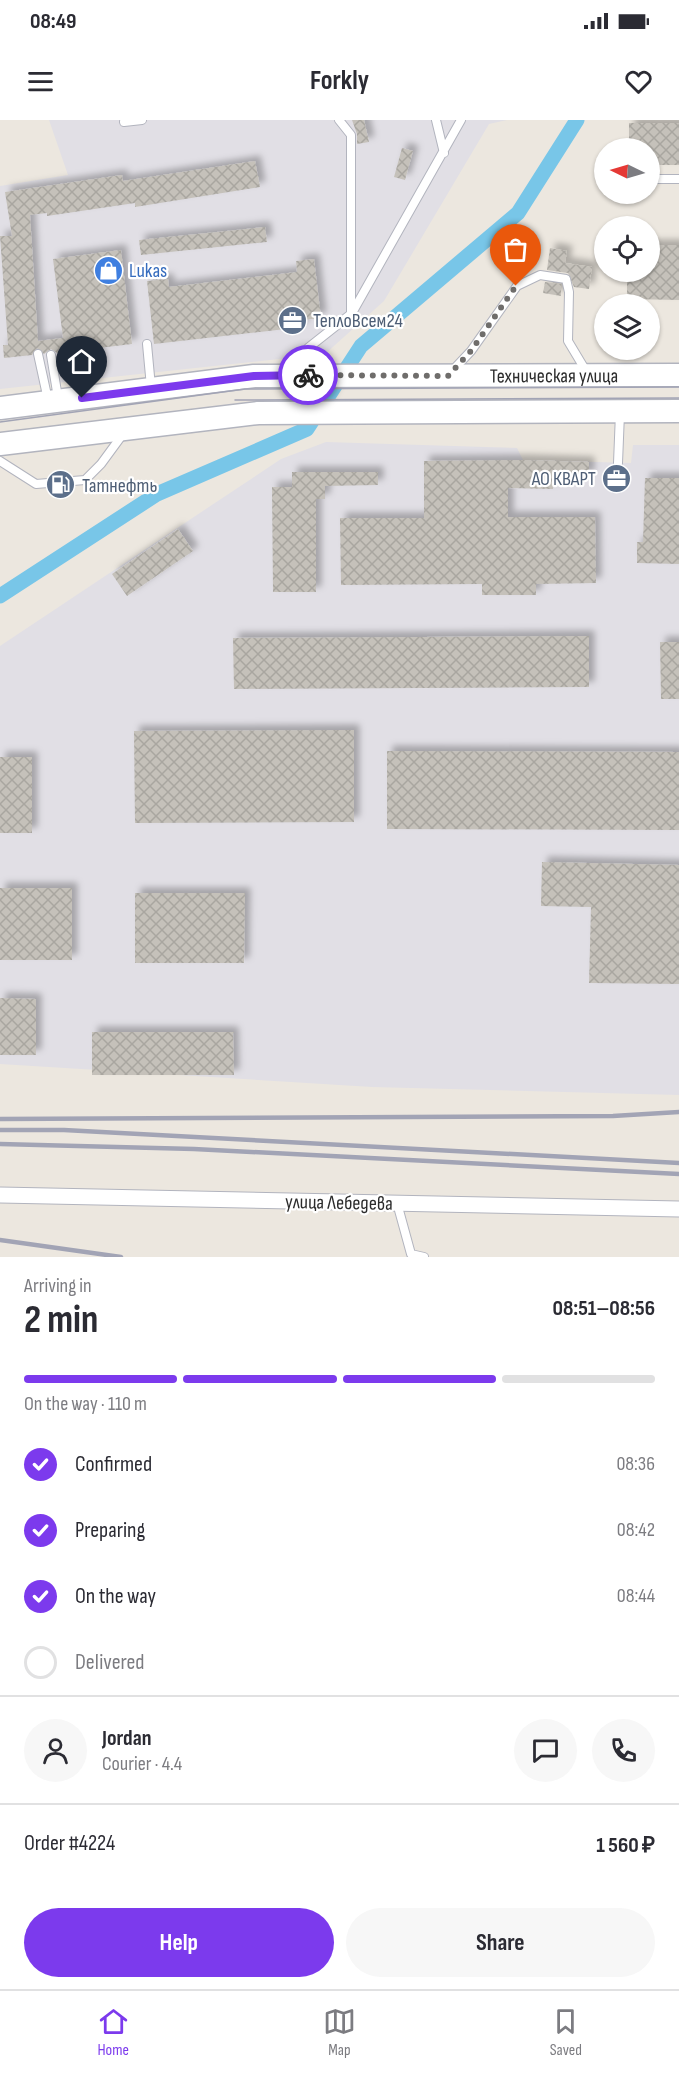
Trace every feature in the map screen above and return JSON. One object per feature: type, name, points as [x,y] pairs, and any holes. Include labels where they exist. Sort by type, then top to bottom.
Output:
[{"type":"main road","points":[[620,411],[621,375]]},
{"type":"main road","name":"Техническая улица","points":[[0,408],[254,376],[679,375]]},
{"type":"main road","name":"Техническая улица","points":[[0,444],[258,413],[679,411]]},
{"type":"street","name":"улица Лебедева","points":[[0,1195],[679,1209]]},
{"type":"lane","points":[[124,122],[142,120]]},
{"type":"lane","points":[[339,120],[351,135],[351,314]]},
{"type":"lane","points":[[436,120],[444,153]]},
{"type":"lane","points":[[312,375],[308,348],[351,314],[461,120]]},
{"type":"lane","points":[[660,179],[679,179]]},
{"type":"lane","points":[[448,376],[471,351],[516,286],[540,275],[566,279],[569,292],[568,341],[588,375]]},
{"type":"lane","points":[[329,321],[329,332]]},
{"type":"lane","points":[[147,344],[151,389]]},
{"type":"lane","points":[[38,354],[53,401]]},
{"type":"lane","points":[[51,355],[53,401]]},
{"type":"lane","points":[[618,463],[620,411]]},
{"type":"lane","points":[[0,461],[36,484],[85,480],[101,464],[126,429]]},
{"type":"lane","points":[[397,1203],[411,1254],[424,1257]]},
{"type":"shaded area","points":[[49,120],[507,120],[489,124],[384,301],[325,354],[0,389],[0,186],[68,175]]},
{"type":"shaded area","points":[[326,442],[517,448],[523,460],[631,463],[633,445],[679,445],[679,1095],[372,1087],[0,1064],[0,646],[281,459]]},
{"type":"building","points":[[352,120],[364,120],[369,142],[357,144],[357,134]]},
{"type":"building","points":[[629,123],[679,123],[679,165],[660,165],[660,138],[629,138]]},
{"type":"building","points":[[402,148],[413,151],[405,180],[394,177]]},
{"type":"building","points":[[255,161],[260,187],[135,207],[135,203],[47,216],[47,213],[30,215],[38,341],[63,338],[53,259],[121,250],[132,344],[57,353],[51,349],[44,354],[37,348],[32,355],[4,358],[3,345],[8,345],[0,236],[12,236],[5,192],[122,175],[123,181]]},
{"type":"building","points":[[265,227],[267,242],[141,255],[139,240]]},
{"type":"building","points":[[660,245],[679,245],[679,300],[660,300],[660,294],[627,294],[627,282],[660,282]]},
{"type":"building","points":[[550,248],[567,251],[565,263],[592,267],[589,289],[574,287],[568,273],[547,270]]},
{"type":"building","points":[[314,259],[321,318],[302,320],[303,327],[154,344],[147,281],[168,279],[169,287],[297,272],[296,261]]},
{"type":"building","points":[[545,282],[561,284],[561,296],[543,293]]},
{"type":"building","points":[[424,461],[589,462],[589,477],[553,475],[553,489],[508,488],[508,517],[595,517],[596,583],[536,584],[536,595],[482,595],[482,584],[341,585],[340,518],[424,518]]},
{"type":"building","points":[[292,472],[378,472],[378,485],[325,486],[325,499],[316,499],[316,592],[273,592],[272,487],[292,487]]},
{"type":"building","points":[[645,478],[679,478],[679,564],[637,563],[637,542],[643,542]]},
{"type":"building","points":[[178,529],[193,551],[127,596],[112,574]]},
{"type":"building","points":[[589,636],[589,687],[234,689],[233,638]]},
{"type":"building","points":[[660,642],[679,642],[679,699],[661,699]]},
{"type":"building","points":[[354,730],[354,822],[135,823],[134,731]]},
{"type":"building","points":[[387,751],[679,752],[679,830],[387,829]]},
{"type":"building","points":[[0,757],[32,757],[32,833],[0,833]]},
{"type":"building","points":[[542,862],[679,865],[679,984],[589,983],[591,907],[541,906]]},
{"type":"building","points":[[0,888],[72,888],[72,960],[0,960]]},
{"type":"building","points":[[135,893],[245,893],[244,963],[135,963]]},
{"type":"building","points":[[0,998],[36,999],[36,1055],[0,1055]]},
{"type":"building","points":[[92,1032],[233,1032],[234,1075],[92,1075]]},
{"type":"waterway","points":[[0,596],[157,494],[307,429],[361,346],[518,213],[577,120]]},
{"type":"tram line","points":[[0,422],[245,389],[679,387]]},
{"type":"tram line","points":[[235,400],[679,398]]},
{"type":"railway","points":[[0,1119],[613,1116],[679,1112]]},
{"type":"railway","points":[[0,1130],[64,1130],[679,1163]]},
{"type":"railway","points":[[0,1144],[194,1149],[679,1174]]},
{"type":"railway","points":[[0,1240],[121,1257]]},
{"type":"way so far","points":[[308,375],[448,376],[471,351],[516,286]]},
{"type":"place","name":"Lukas","points":[[108,270]]},
{"type":"place","name":"ТеплоВсем24","points":[[292,320]]},
{"type":"place","name":"АО КВАРТ","points":[[617,478]]},
{"type":"place","name":"Татнефть","points":[[61,485]]},
{"type":"route","points":[[82,398],[254,376],[308,375]]}]
